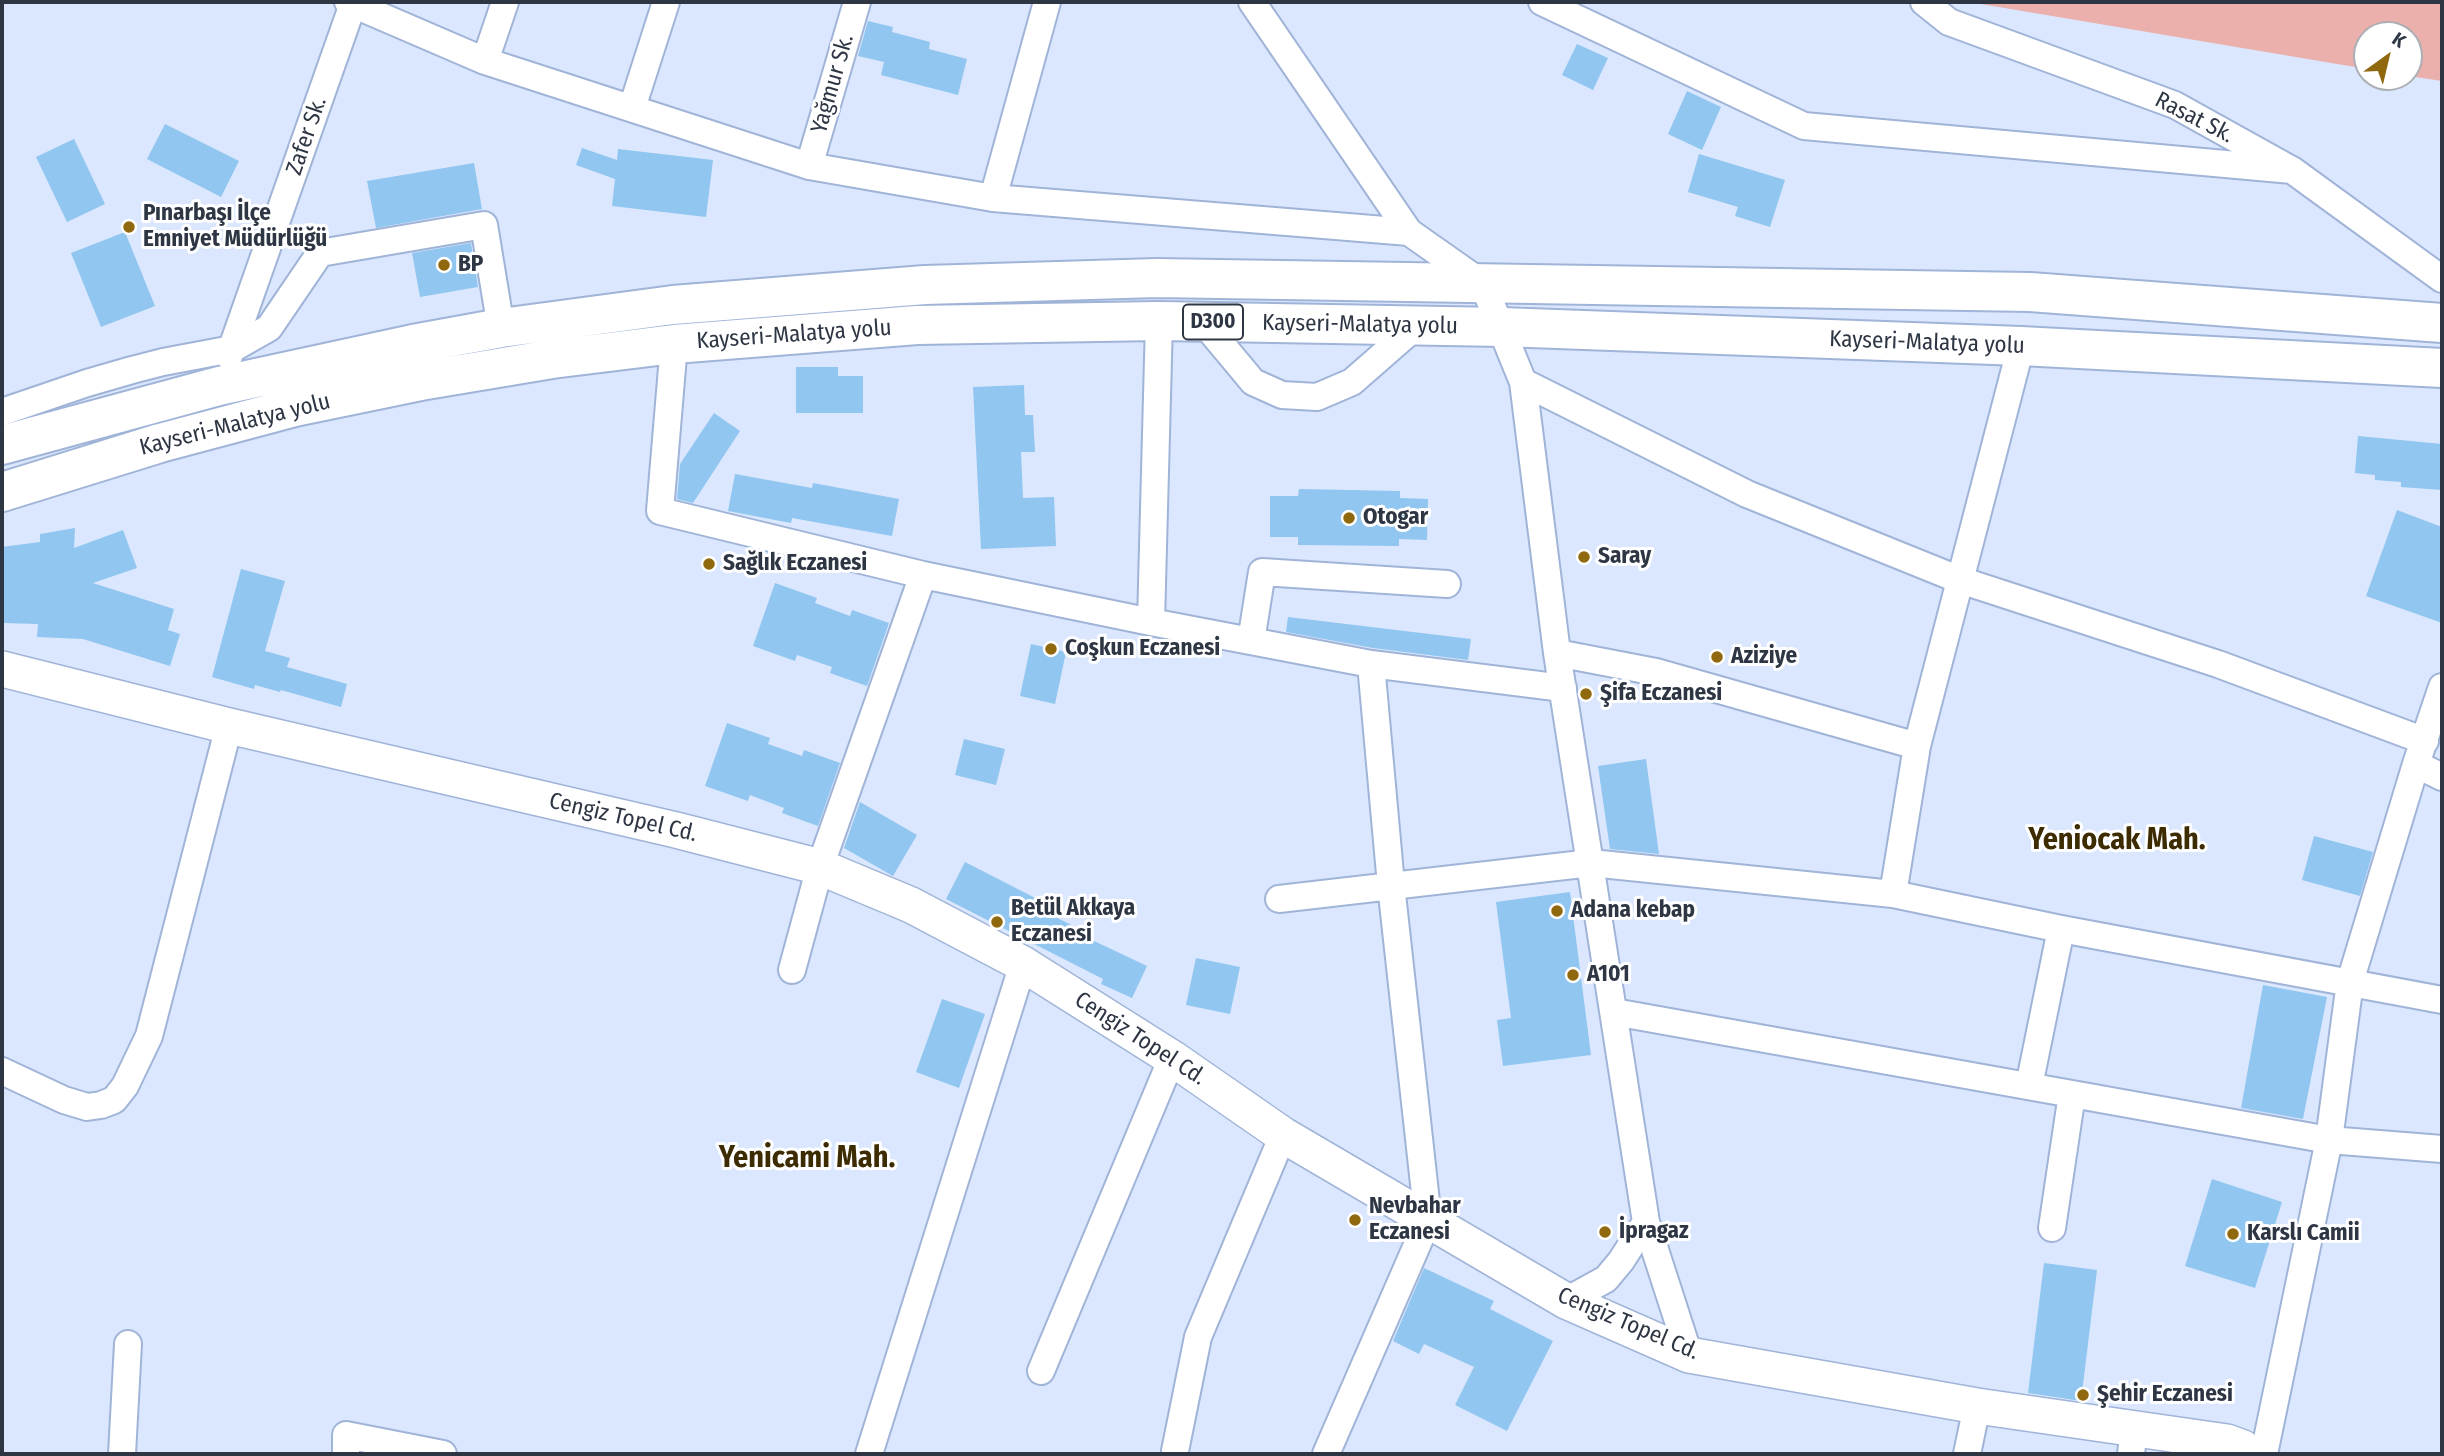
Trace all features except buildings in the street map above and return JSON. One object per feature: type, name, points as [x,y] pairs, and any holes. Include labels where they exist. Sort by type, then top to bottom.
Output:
[{"type":"highway","name":"Kayseri-Malatya yolu","points":[[2,445],[219,386],[501,328],[673,305],[925,285],[1157,278],[2030,292],[2442,323]]},
{"type":"highway","name":"Kayseri-Malatya yolu","points":[[2,492],[160,443],[295,407],[438,378],[552,359],[674,344],[917,325],[1159,321],[1502,327],[2021,346],[2442,368]]},
{"type":"main road","name":"Cengiz Topel Cd.","points":[[2,669],[820,867],[911,905],[1023,964],[1172,1058],[1283,1135],[1566,1301],[1689,1355],[1977,1406],[2133,1441],[2227,1442],[2250,1454]]},
{"type":"street","points":[[485,61],[505,2]]},
{"type":"street","points":[[632,108],[666,2]]},
{"type":"street","name":"Yağmur Sk.","points":[[810,166],[857,2]]},
{"type":"street","points":[[993,198],[1047,2]]},
{"type":"street","points":[[1252,2],[1409,232],[1483,284],[1523,382],[1557,653],[1646,1222],[1689,1355]]},
{"type":"street","name":"Rasat Sk.","points":[[1924,2],[1955,12],[2175,104],[2292,170],[2442,279]]},
{"type":"street","points":[[350,3],[485,61],[810,166],[993,198],[1409,232]]},
{"type":"street","name":"Zafer Sk.","points":[[219,386],[350,3]]},
{"type":"street","points":[[1556,4],[1804,125],[2292,170]]},
{"type":"street","points":[[2,411],[120,373],[232,349],[269,328],[320,253],[484,225],[501,328]]},
{"type":"street","points":[[1151,622],[1159,321]]},
{"type":"street","points":[[1203,322],[1253,382],[1282,395],[1317,397],[1352,382],[1416,326]]},
{"type":"street","points":[[674,344],[660,511],[923,575],[1151,622],[1371,664],[1563,688]]},
{"type":"street","points":[[1894,894],[1917,746],[2021,346]]},
{"type":"street","points":[[1523,382],[1747,494],[1960,580],[2218,664],[2420,752],[2442,777]]},
{"type":"street","points":[[1251,641],[1262,572],[1447,584]]},
{"type":"street","points":[[792,970],[820,867],[923,575]]},
{"type":"street","points":[[1557,653],[1656,672],[1917,746]]},
{"type":"street","points":[[1326,1454],[1428,1220],[1391,885],[1371,664]]},
{"type":"street","points":[[2264,1454],[2329,1140],[2350,982],[2442,687]]},
{"type":"street","points":[[2,1071],[64,1100],[87,1107],[114,1100],[125,1086],[149,1036],[229,726]]},
{"type":"street","points":[[1279,899],[1591,863],[1894,894],[2061,929],[2442,1000]]},
{"type":"street","points":[[2029,1086],[2061,929]]},
{"type":"street","points":[[869,1454],[1023,964]]},
{"type":"street","points":[[1614,1012],[2329,1140],[2442,1149]]},
{"type":"street","points":[[1041,1371],[1172,1058]]},
{"type":"street","points":[[2052,1228],[2072,1094]]},
{"type":"street","points":[[1175,1451],[1198,1338],[1283,1135]]},
{"type":"street","points":[[1566,1301],[1606,1279],[1646,1222]]},
{"type":"street","points":[[122,1454],[128,1344]]},
{"type":"street","points":[[1967,1454],[1977,1406]]},
{"type":"street","points":[[346,1454],[346,1435],[443,1454]]},
{"type":"shaded area","points":[[1969,2],[2442,2],[2442,81],[2423,78],[2423,21],[2353,21],[2353,67]]},
{"type":"place","name":"Pınarbaşı İlçe Emniyet Müdürlüğü","points":[[129,227]]},
{"type":"place","name":"BP","points":[[444,265]]},
{"type":"place","name":"Otogar","points":[[1349,518]]},
{"type":"place","name":"Saray","points":[[1584,557]]},
{"type":"place","name":"Sağlık Eczanesi","points":[[709,564]]},
{"type":"place","name":"Coşkun Eczanesi","points":[[1051,649]]},
{"type":"place","name":"Aziziye","points":[[1717,657]]},
{"type":"place","name":"Şifa Eczanesi","points":[[1586,694]]},
{"type":"place","name":"Adana kebap","points":[[1557,911]]},
{"type":"place","name":"Betül Akkaya Eczanesi","points":[[997,922]]},
{"type":"place","name":"A101","points":[[1573,975]]},
{"type":"place","name":"Nevbahar Eczanesi","points":[[1355,1220]]},
{"type":"place","name":"İpragaz","points":[[1605,1232]]},
{"type":"place","name":"Karslı Camii","points":[[2233,1234]]},
{"type":"place","name":"Şehir Eczanesi","points":[[2083,1395]]},
{"type":"district","name":"Yeniocak Mah.","points":[[2117,841]]},
{"type":"district","name":"Yenicami Mah.","points":[[807,1159]]}]
